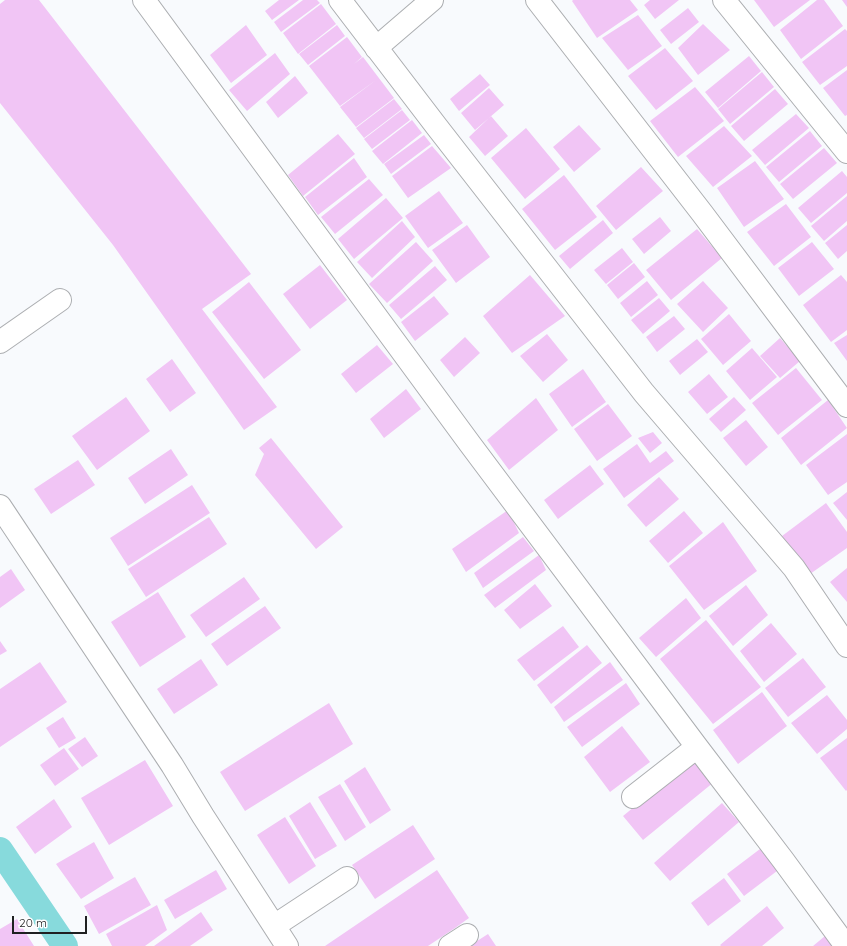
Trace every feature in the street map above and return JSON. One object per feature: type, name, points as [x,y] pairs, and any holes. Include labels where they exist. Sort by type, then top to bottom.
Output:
[{"type":"street","points":[[144,0],[475,450],[846,946]]},
{"type":"street","points":[[340,0],[644,393],[794,568],[847,646]]},
{"type":"street","points":[[376,48],[432,0]]},
{"type":"street","points":[[537,0],[702,213],[847,406]]},
{"type":"street","points":[[724,0],[847,152]]},
{"type":"street","points":[[0,342],[60,300]]},
{"type":"street","points":[[0,506],[172,765],[287,946]]},
{"type":"street","points":[[633,797],[697,747]]},
{"type":"street","points":[[274,926],[347,878]]},
{"type":"building","points":[[5,0],[39,0],[251,274],[202,309],[277,407],[244,430],[113,245],[0,103],[0,4]]},
{"type":"building","points":[[279,0],[299,0],[272,20],[265,11]]},
{"type":"building","points":[[303,0],[317,0],[320,3],[281,32],[274,22]]},
{"type":"building","points":[[630,0],[638,10],[597,38],[572,1]]},
{"type":"building","points":[[650,0],[679,0],[655,19],[644,5]]},
{"type":"building","points":[[754,0],[810,0],[774,27]]},
{"type":"building","points":[[817,0],[824,0],[843,26],[801,59],[780,30]]},
{"type":"building","points":[[842,0],[847,0],[847,7]]},
{"type":"building","points":[[321,4],[336,24],[298,54],[283,33]]},
{"type":"building","points":[[688,8],[699,22],[671,44],[660,30]]},
{"type":"building","points":[[638,15],[662,46],[628,70],[602,38]]},
{"type":"building","points":[[703,24],[730,50],[698,75],[678,48]]},
{"type":"building","points":[[246,25],[267,55],[231,83],[210,55]]},
{"type":"building","points":[[337,25],[345,36],[308,65],[299,54]]},
{"type":"building","points":[[845,29],[847,31],[847,66],[820,85],[802,62]]},
{"type":"building","points":[[347,37],[362,57],[354,64],[363,57],[394,98],[356,127],[340,107],[376,80],[340,106],[309,66]]},
{"type":"building","points":[[665,48],[693,81],[656,110],[628,76]]},
{"type":"building","points":[[275,53],[290,74],[247,111],[229,90]]},
{"type":"building","points":[[749,56],[761,71],[718,108],[705,92]]},
{"type":"building","points":[[847,70],[847,115],[845,116],[823,88]]},
{"type":"building","points":[[762,72],[774,87],[730,124],[718,109]]},
{"type":"building","points":[[480,74],[490,85],[459,111],[450,99]]},
{"type":"building","points":[[295,76],[308,93],[278,118],[266,102]]},
{"type":"building","points":[[695,87],[724,121],[678,157],[650,121]]},
{"type":"building","points":[[489,88],[504,105],[475,130],[461,113]]},
{"type":"building","points":[[775,89],[788,104],[744,141],[731,126]]},
{"type":"building","points":[[394,99],[402,109],[364,138],[356,128]]},
{"type":"building","points":[[402,110],[410,120],[372,149],[364,139]]},
{"type":"building","points":[[796,114],[809,128],[765,165],[752,150]]},
{"type":"building","points":[[491,116],[508,136],[485,156],[469,137]]},
{"type":"building","points":[[412,120],[422,133],[383,164],[372,151]]},
{"type":"building","points":[[579,125],[601,149],[574,172],[553,147]]},
{"type":"building","points":[[724,126],[752,156],[713,187],[686,156]]},
{"type":"building","points":[[526,128],[560,169],[525,199],[491,158]]},
{"type":"building","points":[[810,131],[822,146],[779,182],[766,167]]},
{"type":"building","points":[[338,134],[355,154],[303,196],[288,175]]},
{"type":"building","points":[[424,135],[431,144],[391,174],[384,164]]},
{"type":"building","points":[[432,146],[451,168],[408,198],[392,176]]},
{"type":"building","points":[[824,148],[837,163],[793,199],[780,184]]},
{"type":"building","points":[[354,158],[367,177],[318,215],[305,197]]},
{"type":"building","points":[[755,161],[784,199],[744,227],[717,188]]},
{"type":"building","points":[[641,167],[663,191],[616,230],[596,206]]},
{"type":"building","points":[[842,171],[847,177],[847,193],[811,223],[798,208]]},
{"type":"building","points":[[564,175],[597,217],[555,250],[522,209]]},
{"type":"building","points":[[369,179],[383,195],[335,234],[321,217]]},
{"type":"building","points":[[439,191],[463,223],[428,248],[405,216]]},
{"type":"building","points":[[847,196],[847,221],[824,241],[811,226]]},
{"type":"building","points":[[386,198],[403,218],[354,259],[338,239]]},
{"type":"building","points":[[786,204],[811,237],[774,266],[747,232]]},
{"type":"building","points":[[660,217],[671,231],[644,254],[632,239]]},
{"type":"building","points":[[603,220],[613,233],[570,269],[559,256]]},
{"type":"building","points":[[402,221],[415,237],[372,278],[357,262]]},
{"type":"building","points":[[467,225],[490,257],[456,283],[432,250]]},
{"type":"building","points":[[847,225],[847,251],[838,259],[825,243]]},
{"type":"building","points":[[697,229],[722,258],[671,300],[646,270]]},
{"type":"building","points":[[416,242],[433,261],[387,303],[369,284]]},
{"type":"building","points":[[812,242],[834,269],[799,296],[778,268]]},
{"type":"building","points":[[622,248],[633,262],[606,284],[594,270]]},
{"type":"building","points":[[634,263],[645,277],[618,299],[607,285]]},
{"type":"building","points":[[320,265],[347,300],[310,329],[283,294]]},
{"type":"building","points":[[435,266],[447,280],[401,319],[389,305]]},
{"type":"building","points":[[530,275],[565,316],[512,353],[483,316]]},
{"type":"building","points":[[841,275],[847,282],[847,330],[831,342],[803,305]]},
{"type":"building","points":[[647,281],[658,295],[631,317],[620,303]]},
{"type":"building","points":[[703,281],[728,308],[703,332],[677,304]]},
{"type":"building","points":[[249,282],[301,350],[264,379],[212,312]]},
{"type":"building","points":[[434,296],[449,314],[415,341],[401,322]]},
{"type":"building","points":[[659,298],[670,311],[643,334],[631,320]]},
{"type":"building","points":[[729,314],[751,341],[723,365],[701,339]]},
{"type":"building","points":[[674,316],[685,329],[657,352],[646,337]]},
{"type":"building","points":[[547,334],[568,360],[543,382],[520,356]]},
{"type":"building","points":[[847,335],[847,361],[834,343]]},
{"type":"building","points":[[465,337],[480,353],[454,377],[440,360]]},
{"type":"building","points":[[780,338],[800,361],[780,378],[760,356]]},
{"type":"building","points":[[697,339],[708,352],[680,375],[669,361]]},
{"type":"building","points":[[377,345],[393,364],[356,393],[341,374]]},
{"type":"building","points":[[752,348],[777,377],[750,400],[726,371]]},
{"type":"building","points":[[172,359],[196,393],[170,412],[146,379]]},
{"type":"building","points":[[796,368],[822,400],[778,435],[752,403]]},
{"type":"building","points":[[583,369],[606,402],[572,427],[549,394]]},
{"type":"building","points":[[709,374],[728,397],[707,414],[688,392]]},
{"type":"building","points":[[406,389],[421,409],[384,438],[370,419]]},
{"type":"building","points":[[126,397],[150,431],[97,470],[72,436]]},
{"type":"building","points":[[734,397],[746,410],[721,432],[709,419]]},
{"type":"building","points":[[536,398],[558,430],[509,470],[487,440]]},
{"type":"building","points":[[828,400],[847,428],[801,465],[781,438]]},
{"type":"building","points":[[608,404],[632,436],[597,461],[574,429]]},
{"type":"building","points":[[746,420],[768,447],[746,466],[723,438]]},
{"type":"building","points":[[653,432],[662,443],[650,453],[638,438]]},
{"type":"building","points":[[847,434],[847,482],[828,495],[806,465]]},
{"type":"building","points":[[271,438],[343,527],[316,549],[255,475],[264,454],[259,448]]},
{"type":"building","points":[[637,444],[650,463],[666,451],[674,461],[624,498],[603,469]]},
{"type":"building","points":[[171,449],[188,475],[145,504],[128,478]]},
{"type":"building","points":[[78,460],[95,485],[51,514],[34,489]]},
{"type":"building","points":[[590,465],[604,484],[558,519],[544,500]]},
{"type":"building","points":[[659,477],[679,499],[646,527],[627,505]]},
{"type":"building","points":[[192,485],[210,513],[128,566],[110,538]]},
{"type":"building","points":[[847,492],[847,520],[833,503]]},
{"type":"building","points":[[826,503],[847,532],[847,548],[810,574],[782,536]]},
{"type":"building","points":[[508,510],[519,533],[466,572],[452,549]]},
{"type":"building","points":[[684,511],[703,533],[668,563],[649,541]]},
{"type":"building","points":[[209,517],[227,544],[146,597],[128,569]]},
{"type":"building","points":[[723,522],[757,571],[704,610],[669,566]]},
{"type":"building","points":[[523,537],[534,551],[483,588],[474,573]]},
{"type":"building","points":[[539,555],[546,570],[495,608],[484,595]]},
{"type":"building","points":[[847,568],[847,602],[830,582]]},
{"type":"building","points":[[11,569],[25,590],[0,608],[0,577]]},
{"type":"building","points":[[244,577],[260,599],[206,637],[190,615]]},
{"type":"building","points":[[535,584],[552,606],[520,629],[504,610]]},
{"type":"building","points":[[746,585],[768,615],[733,646],[709,616]]},
{"type":"building","points":[[158,592],[186,637],[140,667],[111,622]]},
{"type":"building","points":[[686,598],[701,618],[656,657],[639,638]]},
{"type":"building","points":[[265,606],[281,628],[227,666],[211,644]]},
{"type":"building","points":[[706,620],[761,687],[713,724],[660,659]]},
{"type":"building","points":[[771,623],[797,654],[764,682],[740,651]]},
{"type":"building","points":[[563,626],[579,647],[534,681],[517,660]]},
{"type":"building","points":[[0,641],[7,651],[0,655]]},
{"type":"building","points":[[587,645],[602,663],[551,704],[537,685]]},
{"type":"building","points":[[803,658],[826,687],[788,717],[765,688]]},
{"type":"building","points":[[201,659],[218,685],[174,714],[157,689]]},
{"type":"building","points":[[40,662],[67,702],[0,747],[0,689]]},
{"type":"building","points":[[610,662],[623,680],[564,722],[554,707]]},
{"type":"building","points":[[626,683],[640,704],[582,747],[567,727]]},
{"type":"building","points":[[762,692],[787,726],[738,764],[713,730]]},
{"type":"building","points":[[827,695],[847,720],[847,729],[817,754],[791,723]]},
{"type":"building","points":[[329,703],[353,744],[245,811],[220,772]]},
{"type":"building","points":[[63,717],[76,738],[59,748],[46,728]]},
{"type":"building","points":[[622,726],[650,762],[610,792],[584,757]]},
{"type":"building","points":[[85,737],[98,756],[82,767],[68,749]]},
{"type":"building","points":[[847,738],[847,790],[846,791],[820,758]]},
{"type":"building","points":[[64,748],[79,769],[55,786],[40,765]]},
{"type":"building","points":[[694,758],[714,782],[643,840],[623,816]]},
{"type":"building","points":[[145,760],[173,806],[109,845],[81,798]]},
{"type":"building","points":[[365,767],[391,810],[370,824],[344,781]]},
{"type":"building","points":[[340,784],[366,827],[345,841],[318,797]]},
{"type":"building","points":[[54,799],[72,827],[35,854],[16,827]]},
{"type":"building","points":[[310,802],[337,846],[315,859],[289,816]]},
{"type":"building","points":[[722,803],[739,822],[670,881],[654,863]]},
{"type":"building","points":[[285,817],[316,866],[289,884],[257,835]]},
{"type":"building","points":[[413,825],[435,859],[375,899],[352,865]]},
{"type":"building","points":[[94,842],[114,878],[81,899],[56,864]]},
{"type":"building","points":[[760,849],[777,871],[744,896],[727,874]]},
{"type":"building","points":[[216,870],[227,889],[175,919],[164,900]]},
{"type":"building","points":[[437,870],[469,918],[455,928],[428,946],[325,946]]},
{"type":"building","points":[[135,877],[151,905],[99,934],[84,906]]},
{"type":"building","points":[[724,878],[741,901],[708,926],[691,903]]},
{"type":"building","points":[[157,905],[167,930],[145,946],[112,946],[106,934]]},
{"type":"building","points":[[767,906],[784,928],[762,946],[720,945]]},
{"type":"building","points":[[201,912],[213,930],[190,946],[154,946]]},
{"type":"building","points":[[17,919],[34,946],[0,946],[0,929]]},
{"type":"building","points":[[488,934],[496,946],[469,946],[474,943]]},
{"type":"building","points":[[825,936],[833,946],[813,946]]},
{"type":"waterway","points":[[0,850],[65,946]]}]
